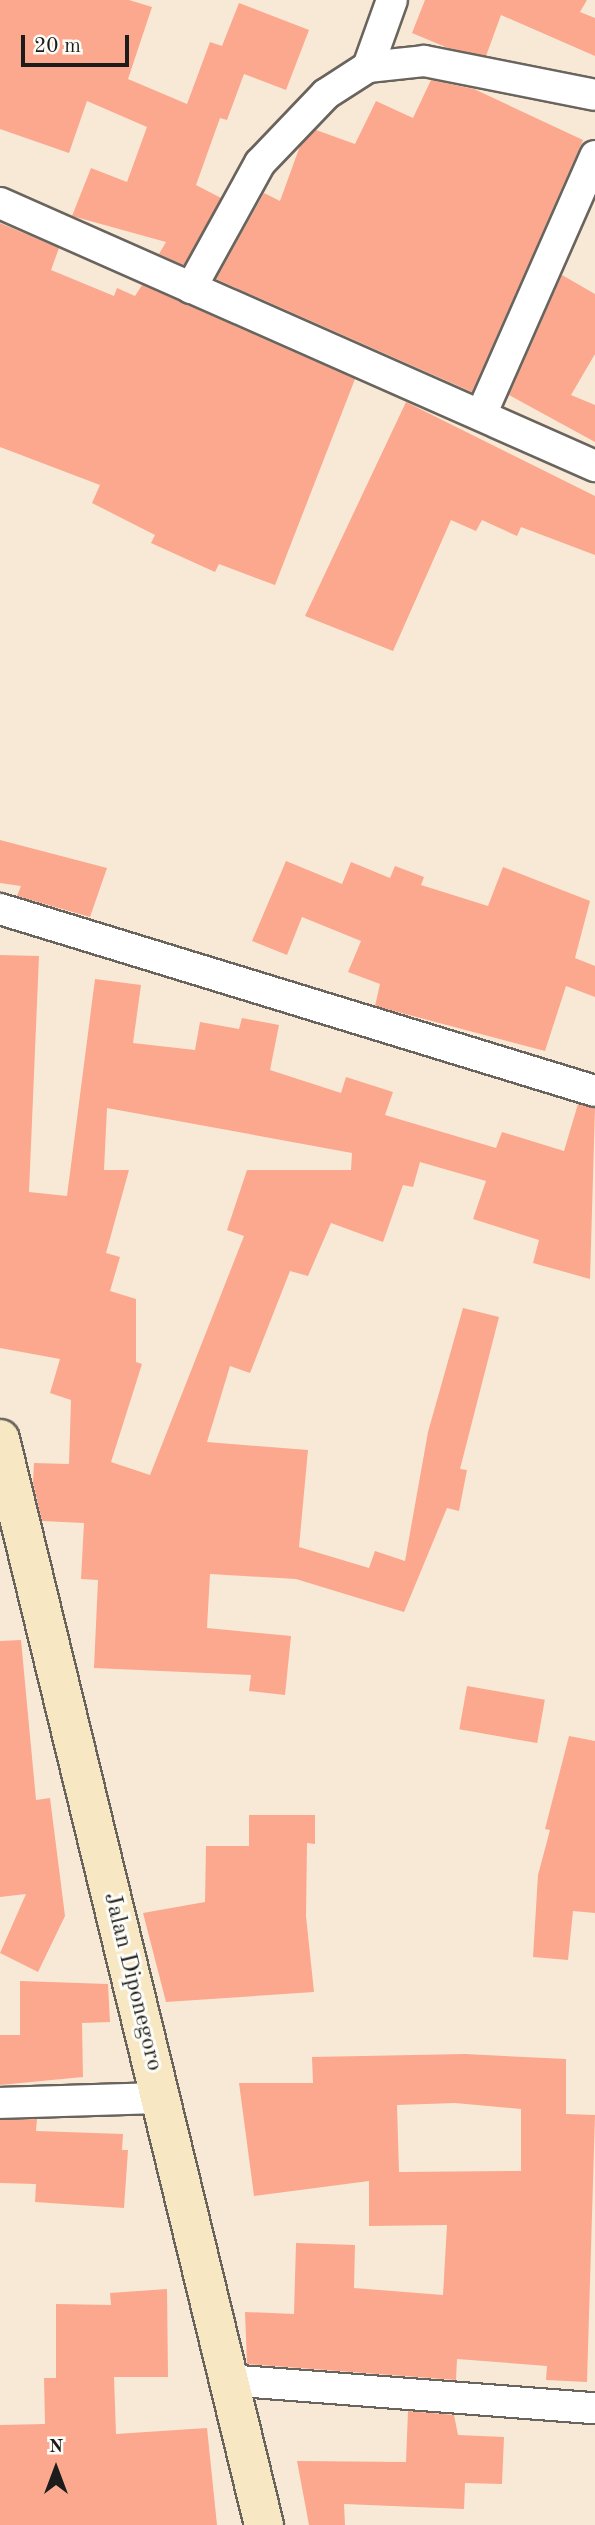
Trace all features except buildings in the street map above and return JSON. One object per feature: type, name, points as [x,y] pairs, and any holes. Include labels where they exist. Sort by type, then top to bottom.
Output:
[{"type":"main road","name":"Jalan Diponegoro","points":[[0,1439],[264,2525]]},
{"type":"street","points":[[368,67],[392,0]]},
{"type":"street","points":[[191,288],[260,163],[326,94],[368,67],[424,61],[595,95]]},
{"type":"street","points":[[481,415],[595,156]]},
{"type":"street","points":[[0,203],[595,466]]},
{"type":"street","points":[[0,909],[595,1091]]},
{"type":"street","points":[[0,2103],[160,2098]]},
{"type":"street","points":[[227,2380],[595,2408]]}]
